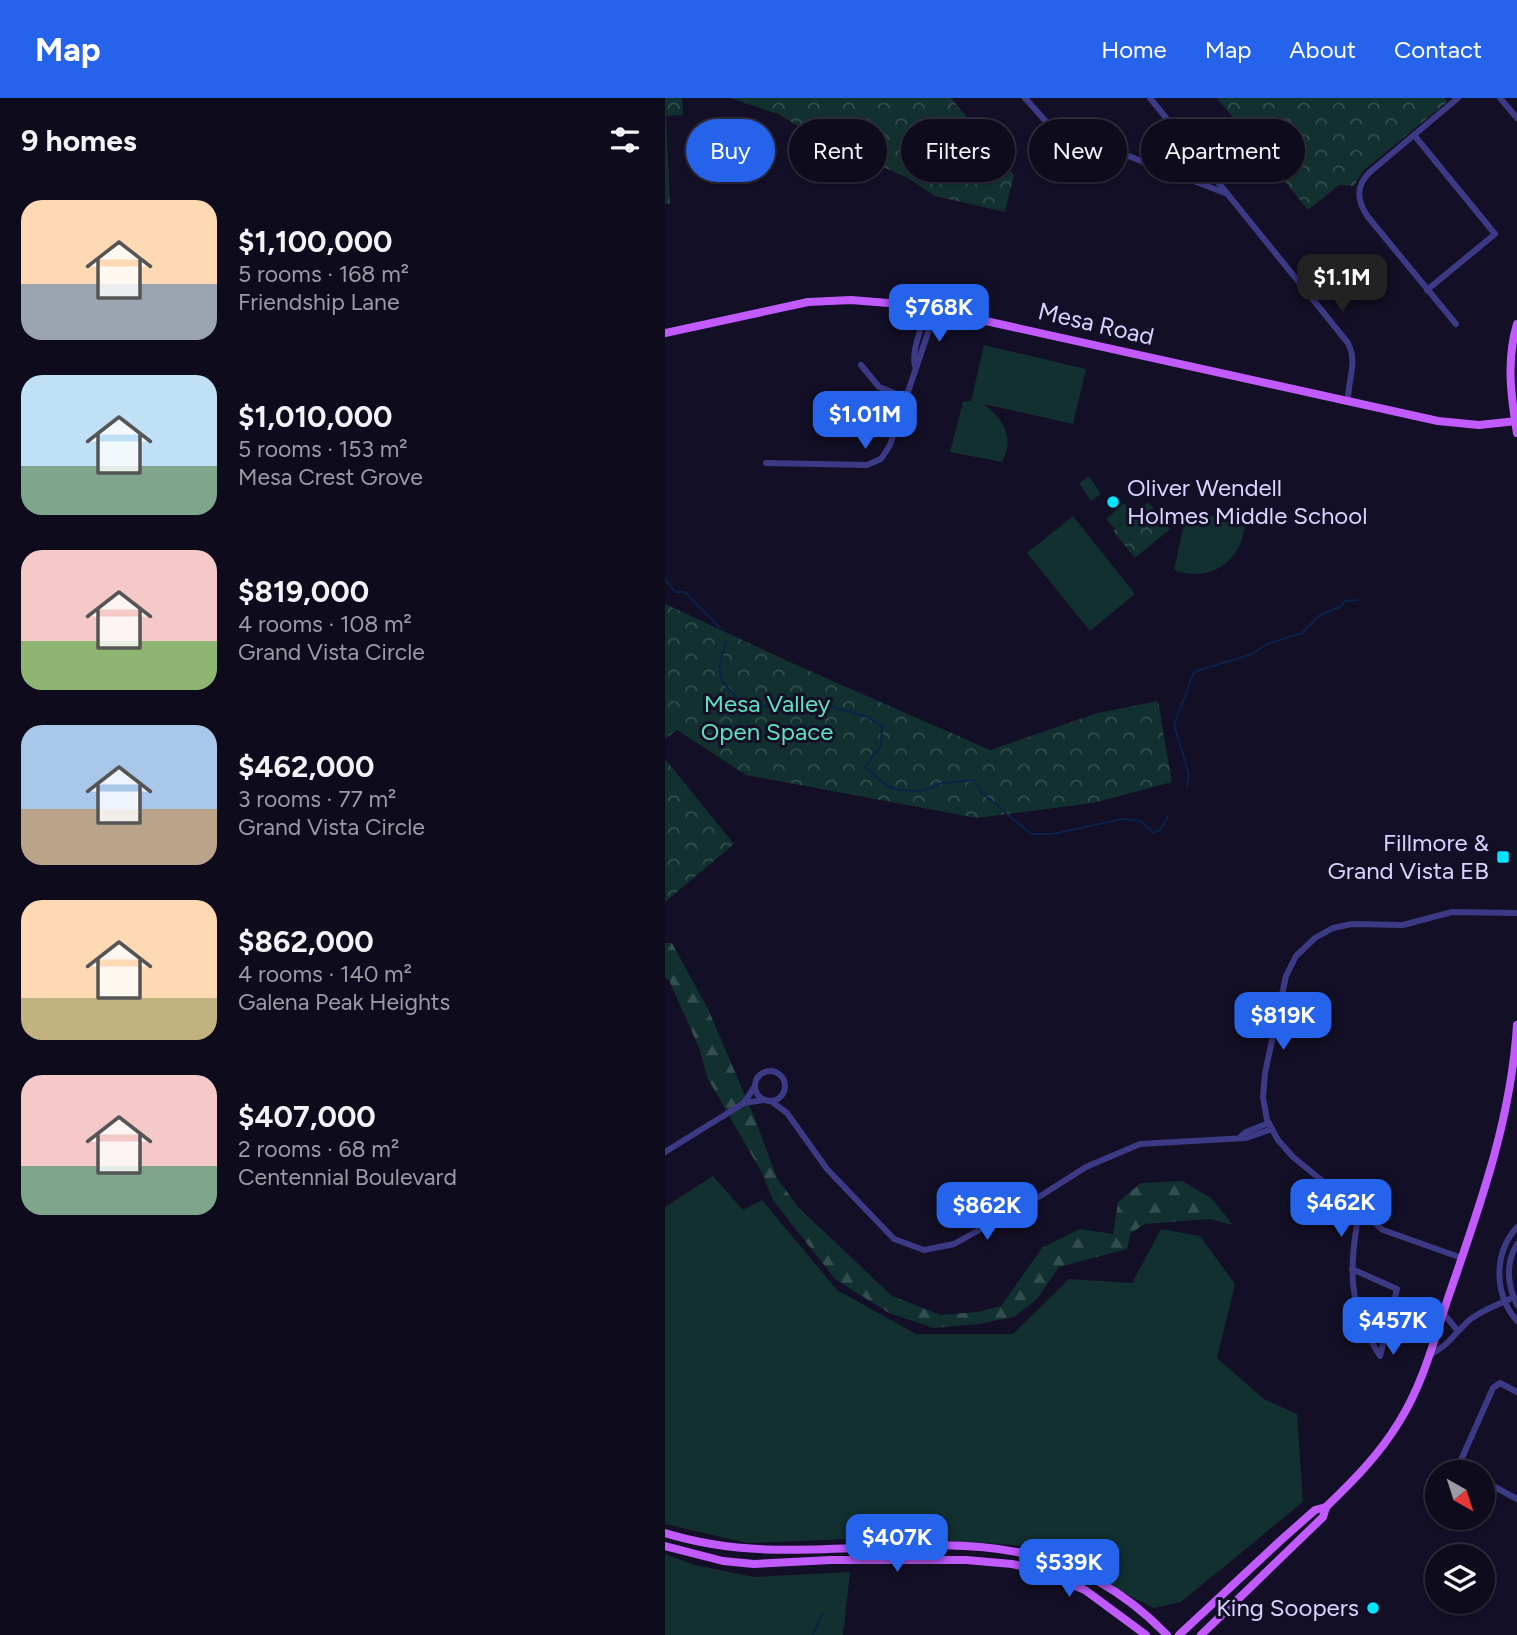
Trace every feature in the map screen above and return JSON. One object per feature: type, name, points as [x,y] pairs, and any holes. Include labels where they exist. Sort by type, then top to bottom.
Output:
[{"type":"main road","name":"Mesa Road","points":[[665,333],[779,307],[820,301],[868,300],[933,308],[1447,422],[1479,425],[1516,421]]},
{"type":"main road","points":[[1517,324],[1510,363],[1510,390],[1517,433]]},
{"type":"main road","points":[[1179,1635],[1315,1510],[1326,1507],[1373,1459],[1391,1436],[1414,1395],[1500,1140],[1516,1049],[1517,1025]]},
{"type":"main road","points":[[1201,1635],[1324,1517],[1326,1507]]},
{"type":"main road","points":[[665,1533],[720,1546],[801,1549],[943,1544],[985,1546],[1037,1555],[1092,1577],[1112,1589],[1143,1611],[1167,1635]]},
{"type":"main road","points":[[665,1546],[723,1561],[754,1564],[966,1560],[1030,1568],[1085,1590],[1146,1635]]},
{"type":"main road","points":[[801,1549],[803,1562]]},
{"type":"street","points":[[1024,98],[1050,126],[1227,194]]},
{"type":"street","points":[[1150,98],[1347,343],[1354,360],[1348,400]]},
{"type":"street","points":[[1456,324],[1368,217],[1359,197],[1359,190],[1364,177],[1458,98]]},
{"type":"street","points":[[1500,98],[1517,118]]},
{"type":"street","points":[[1414,135],[1497,236],[1427,290]]},
{"type":"street","points":[[766,463],[867,465],[877,461],[888,450],[915,366],[920,360],[933,308]]},
{"type":"street","points":[[861,365],[884,390],[905,397]]},
{"type":"street","points":[[1462,1258],[1391,1234],[1359,1212],[1293,1157],[1270,1126],[1264,1109],[1263,1085],[1279,1002],[1290,965],[1308,943],[1323,932],[1352,924],[1403,926],[1452,912],[1517,913]]},
{"type":"street","points":[[744,1103],[760,1074],[775,1072],[783,1080],[782,1094],[787,1113],[822,1163],[894,1239],[924,1250],[939,1249],[966,1238],[1086,1167],[1140,1143],[1241,1136],[1246,1138],[1270,1126]]},
{"type":"street","points":[[755,1086],[758,1096],[787,1113]]},
{"type":"street","points":[[665,1152],[744,1103],[768,1100],[782,1094]]},
{"type":"street","points":[[1352,1269],[1397,1289],[1380,1356],[1358,1314],[1351,1280],[1352,1269],[1359,1212]]},
{"type":"street","points":[[1517,1227],[1504,1248],[1499,1283],[1504,1301],[1517,1321]]},
{"type":"street","points":[[1429,1355],[1446,1346],[1482,1311],[1504,1301],[1515,1301],[1508,1274],[1510,1259],[1517,1244]]},
{"type":"street","points":[[1443,1313],[1458,1332]]},
{"type":"street","points":[[1461,1460],[1493,1388],[1500,1383],[1517,1392]]},
{"type":"street","points":[[1495,1487],[1517,1499]]},
{"type":"green space","points":[[665,98],[682,98],[683,115],[666,116],[670,204],[665,204]]},
{"type":"green space","points":[[730,98],[951,98],[968,119],[901,119],[901,175],[887,169],[887,119],[789,121],[778,114]]},
{"type":"green space","points":[[1217,98],[1444,98],[1447,102],[1363,171],[1354,186],[1339,185],[1308,210],[1285,182],[1305,182],[1305,119],[1234,119]]},
{"type":"green space","points":[[914,182],[1012,182],[1005,212],[935,196]]},
{"type":"green space","points":[[984,345],[1086,369],[1073,424],[983,404],[996,415],[1005,429],[1008,445],[1002,462],[950,452],[963,402],[971,401]]},
{"type":"green space","points":[[1089,476],[1101,494],[1091,501],[1079,483]]},
{"type":"green space","points":[[1148,502],[1170,529],[1135,558],[1113,531]]},
{"type":"green space","points":[[1124,503],[1133,514],[1115,529],[1106,519]]},
{"type":"green space","points":[[1191,512],[1245,522],[1239,548],[1232,558],[1212,571],[1200,574],[1174,570],[1186,515]]},
{"type":"green space","points":[[1073,516],[1135,594],[1090,631],[1027,553]]},
{"type":"green space","name":"Mesa Valley Open Space","points":[[665,604],[990,750],[1098,713],[1158,701],[1172,782],[1093,803],[977,818],[746,775],[677,730],[665,739]]},
{"type":"green space","name":"Mesa Valley Open Space","points":[[665,759],[734,844],[665,902]]},
{"type":"green space","points":[[665,943],[672,943],[708,1009],[777,1178],[799,1208],[892,1296],[941,1315],[977,1312],[1001,1306],[1042,1248],[1080,1229],[1113,1234],[1118,1202],[1141,1183],[1182,1181],[1211,1198],[1233,1225],[1210,1219],[1145,1224],[1131,1233],[1127,1249],[1059,1267],[1037,1299],[1014,1317],[934,1328],[889,1313],[835,1279],[773,1200],[762,1173],[708,1079],[699,1048],[669,980],[665,978]]},
{"type":"green space","points":[[713,1176],[743,1210],[762,1200],[837,1290],[916,1334],[1013,1334],[1069,1279],[1132,1283],[1161,1229],[1200,1236],[1235,1284],[1217,1358],[1264,1399],[1297,1414],[1303,1502],[1181,1602],[1154,1608],[1029,1546],[898,1537],[747,1543],[665,1524],[665,1207]]},
{"type":"green space","points":[[665,1554],[695,1565],[754,1577],[850,1572],[843,1635],[665,1635]]},
{"type":"waterway","points":[[665,579],[675,592],[685,592],[719,627]]},
{"type":"waterway","points":[[1187,787],[1189,775],[1174,725],[1194,672],[1252,654],[1267,644],[1302,633],[1320,615],[1340,607],[1345,601],[1358,600]]},
{"type":"waterway","points":[[726,641],[719,668],[722,681],[737,698],[750,707],[805,704],[818,709],[830,706],[867,717],[882,726],[881,746],[865,767],[887,786],[899,790],[921,791],[942,783],[974,780],[981,792],[1031,834],[1052,834],[1123,819],[1141,821],[1154,833],[1160,830],[1168,817]]},
{"type":"waterway","points":[[813,1635],[822,1614]]},
{"type":"place","name":"Oliver Wendell Holmes Middle School","points":[[1113,502]]},
{"type":"place","name":"Fillmore & Grand Vista EB","points":[[1503,857]]},
{"type":"place","name":"King Soopers","points":[[1373,1608]]}]
